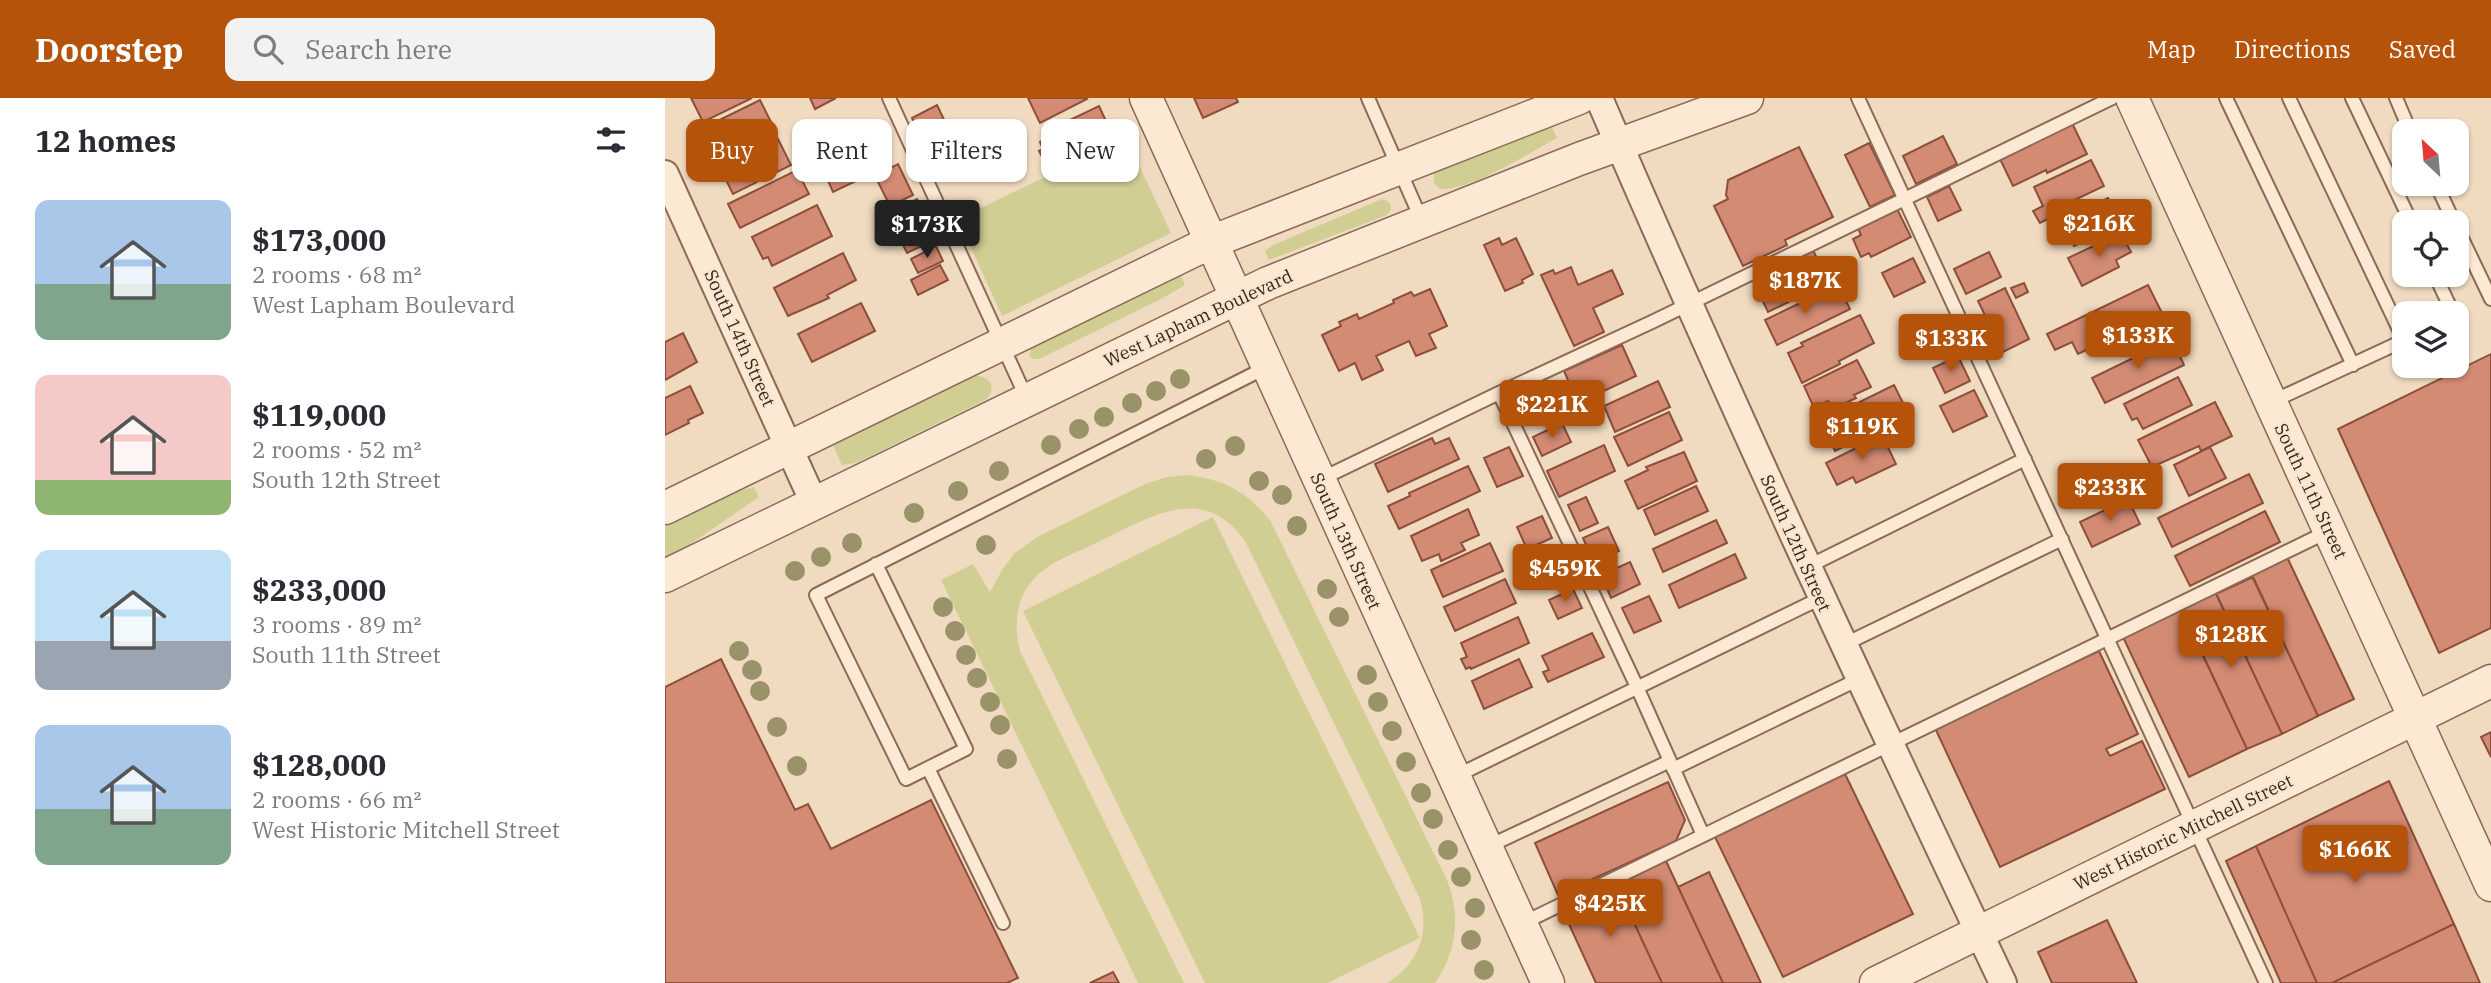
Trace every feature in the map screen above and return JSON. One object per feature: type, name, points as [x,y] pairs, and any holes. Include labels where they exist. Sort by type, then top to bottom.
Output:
[{"type":"street","name":"South 13th Street","points":[[1146,98],[1548,983]]},
{"type":"street","points":[[665,508],[1211,242],[1579,98]]},
{"type":"street","name":"South 12th Street","points":[[1599,98],[1688,304],[1821,598],[2003,983]]},
{"type":"street","name":"West Lapham Boulevard","points":[[665,576],[1236,298],[1422,221],[1619,144],[1747,98]]},
{"type":"street","name":"South 11th Street","points":[[2132,98],[2491,885]]},
{"type":"street","name":"South 14th Street","points":[[665,173],[814,503]]},
{"type":"street","name":"West Historic Mitchell Street","points":[[1875,983],[2491,681]]},
{"type":"lane","points":[[890,98],[1027,399]]},
{"type":"lane","points":[[1368,98],[1422,221]]},
{"type":"lane","points":[[1858,98],[2266,983]]},
{"type":"lane","points":[[1318,480],[2112,98]]},
{"type":"lane","points":[[2226,98],[2353,365]]},
{"type":"lane","points":[[2289,98],[2392,315]]},
{"type":"lane","points":[[2353,98],[2405,210]]},
{"type":"lane","points":[[2396,98],[2405,119]]},
{"type":"lane","points":[[2469,253],[2491,299]]},
{"type":"lane","points":[[2271,402],[2392,346]]},
{"type":"lane","points":[[876,564],[965,750],[906,779],[816,595],[876,564],[1267,367]]},
{"type":"lane","points":[[1499,393],[1703,835]]},
{"type":"lane","points":[[1807,567],[2025,459]]},
{"type":"lane","points":[[1521,924],[2329,530]]},
{"type":"lane","points":[[1843,645],[2061,539]]},
{"type":"lane","points":[[1453,778],[1821,598]]},
{"type":"lane","points":[[1486,848],[1859,679]]},
{"type":"lane","points":[[928,768],[1003,923]]},
{"type":"shaded area","points":[[1538,127],[1552,127],[1557,138],[1467,184],[1440,189],[1434,183],[1433,168]]},
{"type":"shaded area","points":[[1139,165],[1171,233],[1002,316],[958,219],[1041,179],[1041,182],[1139,182]]},
{"type":"shaded area","points":[[1382,199],[1391,205],[1387,215],[1269,260],[1265,251],[1273,245]]},
{"type":"shaded area","points":[[1181,275],[1185,285],[1161,299],[1039,359],[1029,356],[1032,346],[1167,279]]},
{"type":"shaded area","points":[[973,375],[990,382],[992,389],[987,399],[856,463],[842,465],[833,445]]},
{"type":"shaded area","points":[[1187,475],[1234,488],[1253,502],[1270,520],[1447,880],[1454,906],[1455,933],[1448,959],[1435,983],[1387,983],[1407,967],[1419,947],[1423,924],[1420,899],[1245,541],[1229,523],[1211,512],[1193,509],[1175,510],[1137,523],[1064,558],[1040,573],[1027,588],[1017,614],[1020,651],[1184,983],[1138,983],[941,580],[973,564],[990,592],[1015,553],[1037,537],[1145,484],[1167,477]]},
{"type":"shaded area","points":[[754,487],[759,497],[686,547],[665,557],[665,527],[735,492]]},
{"type":"shaded area","points":[[1213,517],[1420,938],[1327,983],[1205,983],[1023,611]]},
{"type":"building","points":[[691,98],[752,98],[709,119],[702,119]]},
{"type":"building","points":[[810,98],[836,98],[815,109]]},
{"type":"building","points":[[1028,98],[1087,99],[1048,119],[1041,119],[1040,123]]},
{"type":"building","points":[[1194,98],[1236,98],[1238,102],[1203,118]]},
{"type":"building","points":[[760,100],[770,119],[721,119]]},
{"type":"building","points":[[937,105],[944,119],[912,119]]},
{"type":"building","points":[[1099,106],[1105,119],[1072,119]]},
{"type":"building","points":[[2072,123],[2087,154],[2013,186],[2000,159]]},
{"type":"building","points":[[1943,136],[1957,164],[1916,184],[1903,156]]},
{"type":"building","points":[[778,139],[791,165],[778,172]]},
{"type":"building","points":[[1869,143],[1895,195],[1870,207],[1845,155]]},
{"type":"building","points":[[1799,147],[1833,217],[1785,240],[1787,245],[1743,266],[1714,206],[1728,199],[1728,180]]},
{"type":"building","points":[[2091,160],[2104,186],[2068,203],[2070,208],[2040,223],[2033,211],[2043,206],[2034,187]]},
{"type":"building","points":[[898,164],[913,195],[890,206],[878,182],[892,182],[892,167]]},
{"type":"building","points":[[792,172],[792,182],[803,182],[809,194],[740,228],[728,204],[773,182],[778,182],[778,179]]},
{"type":"building","points":[[727,182],[757,182],[733,194]]},
{"type":"building","points":[[828,182],[854,182],[833,192]]},
{"type":"building","points":[[1949,186],[1961,210],[1938,221],[1927,197]]},
{"type":"building","points":[[2108,198],[2118,219],[2089,233],[2092,238],[2074,246],[2062,220]]},
{"type":"building","points":[[917,199],[922,210],[899,222],[894,211]]},
{"type":"building","points":[[817,205],[832,236],[772,266],[768,257],[763,259],[752,237]]},
{"type":"building","points":[[1897,209],[1911,237],[1871,257],[1869,253],[1861,257],[1853,239],[1861,235],[1858,228]]},
{"type":"building","points":[[920,217],[932,241],[907,253],[895,229]]},
{"type":"building","points":[[2121,233],[2131,252],[2116,260],[2119,267],[2082,286],[2068,258]]},
{"type":"building","points":[[1499,238],[1502,245],[1516,238],[1533,274],[1522,280],[1523,283],[1505,291],[1484,245]]},
{"type":"building","points":[[936,246],[943,261],[918,273],[911,259]]},
{"type":"building","points":[[1813,250],[1826,278],[1826,284],[1768,312],[1754,283],[1769,276],[1767,273]]},
{"type":"building","points":[[1989,252],[2001,277],[1966,294],[1954,269]]},
{"type":"building","points":[[843,253],[856,280],[827,295],[829,298],[788,316],[774,288]]},
{"type":"building","points":[[1913,258],[1925,282],[1894,297],[1882,273]]},
{"type":"building","points":[[940,265],[948,280],[918,295],[911,280]]},
{"type":"building","points":[[1571,267],[1578,285],[1612,270],[1623,294],[1593,308],[1604,332],[1574,346],[1541,275],[1553,270],[1555,274]]},
{"type":"building","points":[[2024,283],[2028,292],[2016,298],[2011,288]]},
{"type":"building","points":[[2148,285],[2165,319],[2132,335],[2131,331],[2078,354],[2072,342],[2055,350],[2047,334]]},
{"type":"building","points":[[2005,288],[2029,339],[2003,352],[1978,301]]},
{"type":"building","points":[[1430,289],[1447,326],[1429,334],[1436,348],[1416,356],[1409,341],[1376,356],[1383,370],[1362,380],[1355,363],[1339,371],[1322,335],[1341,326],[1339,322],[1357,314],[1359,319],[1411,292],[1414,296]]},
{"type":"building","points":[[1825,291],[1830,301],[1843,295],[1850,309],[1777,345],[1765,320]]},
{"type":"building","points":[[861,303],[875,331],[812,362],[798,334]]},
{"type":"building","points":[[1860,315],[1874,343],[1802,383],[1788,353],[1803,346],[1801,343]]},
{"type":"building","points":[[683,333],[697,362],[665,380],[665,342]]},
{"type":"building","points":[[2172,339],[2184,365],[2105,403],[2092,378]]},
{"type":"building","points":[[1622,345],[1636,376],[1578,403],[1564,371]]},
{"type":"building","points":[[2491,354],[2491,628],[2439,653],[2338,429],[2442,378],[2469,378],[2469,365]]},
{"type":"building","points":[[1958,356],[1970,381],[1945,393],[1933,368]]},
{"type":"building","points":[[1857,360],[1871,387],[1833,409],[1828,401],[1814,408],[1804,386]]},
{"type":"building","points":[[2178,377],[2192,405],[2143,429],[2137,418],[2132,420],[2124,404]]},
{"type":"building","points":[[1658,381],[1670,407],[1615,432],[1604,406]]},
{"type":"building","points":[[1894,385],[1909,415],[1835,451],[1821,421]]},
{"type":"building","points":[[690,386],[703,413],[665,435],[665,398]]},
{"type":"building","points":[[1546,386],[1555,408],[1532,419],[1522,397]]},
{"type":"building","points":[[1974,390],[1987,416],[1953,432],[1940,406]]},
{"type":"building","points":[[2215,402],[2232,436],[2201,451],[2199,446],[2152,467],[2138,440]]},
{"type":"building","points":[[1669,412],[1682,440],[1628,466],[1614,437]]},
{"type":"building","points":[[1562,423],[1571,442],[1542,456],[1533,437]]},
{"type":"building","points":[[1882,435],[1896,464],[1856,483],[1853,477],[1837,485],[1826,463]]},
{"type":"building","points":[[1432,438],[1435,444],[1449,438],[1459,459],[1388,492],[1375,464]]},
{"type":"building","points":[[1604,445],[1615,471],[1559,497],[1547,471]]},
{"type":"building","points":[[1509,447],[1523,476],[1497,487],[1484,458]]},
{"type":"building","points":[[2210,447],[2226,478],[2189,496],[2174,465]]},
{"type":"building","points":[[1684,452],[1697,481],[1638,509],[1625,481],[1648,470],[1646,467]]},
{"type":"building","points":[[1468,466],[1480,491],[1399,529],[1388,506],[1410,496],[1409,493]]},
{"type":"building","points":[[2249,474],[2263,503],[2172,547],[2158,518]]},
{"type":"building","points":[[1696,486],[1708,511],[1655,535],[1644,510]]},
{"type":"building","points":[[1586,497],[1598,523],[1580,531],[1568,505]]},
{"type":"building","points":[[2128,499],[2140,524],[2092,547],[2080,522]]},
{"type":"building","points":[[1468,509],[1479,535],[1461,543],[1465,550],[1441,561],[1439,554],[1422,561],[1411,536]]},
{"type":"building","points":[[2265,511],[2280,542],[2190,586],[2175,556]]},
{"type":"building","points":[[1542,516],[1552,538],[1527,549],[1517,527]]},
{"type":"building","points":[[1716,520],[1727,543],[1663,572],[1653,549]]},
{"type":"building","points":[[1608,527],[1619,551],[1594,563],[1583,538]]},
{"type":"building","points":[[1490,543],[1503,571],[1443,597],[1431,570]]},
{"type":"building","points":[[1557,551],[1568,575],[1543,587],[1533,563]]},
{"type":"building","points":[[1735,554],[1746,578],[1679,608],[1669,585]]},
{"type":"building","points":[[2287,557],[2354,699],[2318,716],[2251,574]]},
{"type":"building","points":[[1630,562],[1640,584],[1611,598],[1601,575]]},
{"type":"building","points":[[2253,577],[2318,716],[2282,734],[2216,594]]},
{"type":"building","points":[[1505,579],[1516,603],[1455,631],[1444,607]]},
{"type":"building","points":[[1573,589],[1582,608],[1558,619],[1549,600]]},
{"type":"building","points":[[2215,591],[2282,734],[2247,749],[2180,607]]},
{"type":"building","points":[[1649,596],[1661,621],[1634,633],[1622,608]]},
{"type":"building","points":[[2182,610],[2247,749],[2189,777],[2123,637]]},
{"type":"building","points":[[1518,617],[1529,643],[1466,669],[1461,659],[1467,657],[1461,643]]},
{"type":"building","points":[[1592,633],[1604,657],[1548,682],[1543,672],[1549,670],[1542,656]]},
{"type":"building","points":[[2099,651],[2138,734],[2106,749],[2110,756],[2142,741],[2165,789],[2000,867],[1935,728]]},
{"type":"building","points":[[721,659],[795,810],[808,804],[831,849],[931,800],[1018,978],[1007,983],[665,983],[665,687]]},
{"type":"building","points":[[1519,659],[1532,687],[1484,709],[1472,681]]},
{"type":"building","points":[[2491,732],[2491,757],[2481,737]]},
{"type":"building","points":[[1845,774],[1913,914],[1783,977],[1715,837]]},
{"type":"building","points":[[2389,781],[2454,924],[2332,983],[2317,983],[2256,846]]},
{"type":"building","points":[[1668,782],[1685,820],[1676,841],[1558,895],[1535,843]]},
{"type":"building","points":[[2256,846],[2317,983],[2281,983],[2226,861]]},
{"type":"building","points":[[1666,861],[1723,983],[1662,983],[1616,884]]},
{"type":"building","points":[[1709,872],[1761,983],[1723,983],[1678,887]]},
{"type":"building","points":[[1616,884],[1662,983],[1596,983],[1562,909]]},
{"type":"building","points":[[2107,920],[2137,983],[2052,983],[2038,952]]},
{"type":"building","points":[[2454,924],[2480,983],[2332,983]]},
{"type":"building","points":[[1113,972],[1119,983],[1090,983]]}]
